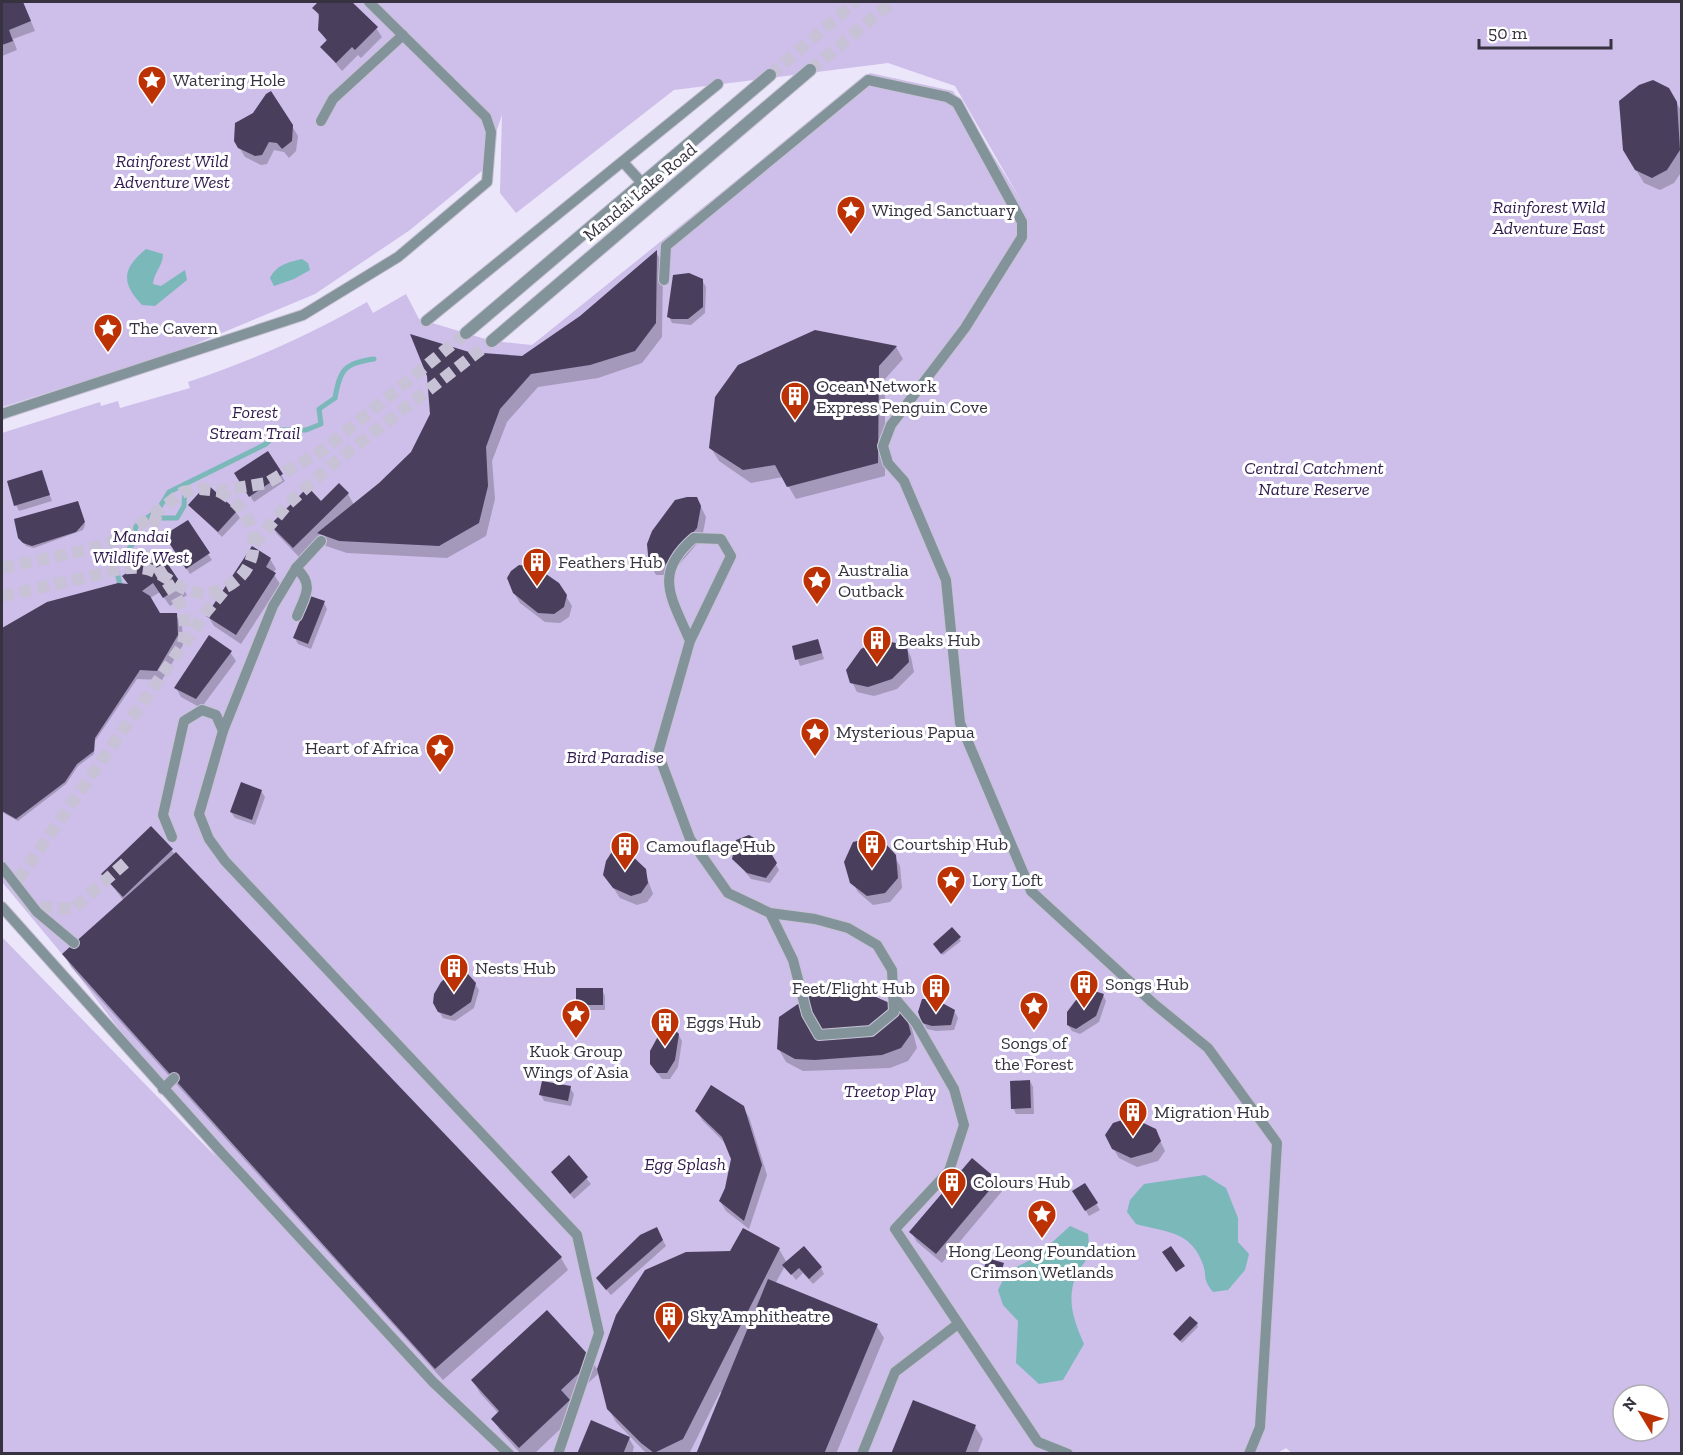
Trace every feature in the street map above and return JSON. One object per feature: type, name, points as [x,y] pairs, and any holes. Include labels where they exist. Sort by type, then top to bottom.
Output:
[{"type":"street","name":"Mandai Lake Road","points":[[492,341],[810,70]]},
{"type":"street","name":"Mandai Lake Road","points":[[466,333],[770,75]]},
{"type":"lane","points":[[2,414],[303,315],[398,257],[487,182],[491,132],[486,117],[369,2]]},
{"type":"lane","points":[[321,121],[333,99],[403,35]]},
{"type":"lane","points":[[664,280],[666,246],[868,80],[947,97],[957,103],[1022,222],[1022,237],[965,328],[891,425],[883,446],[888,463],[904,481],[946,580],[960,723],[1031,891],[1153,1003],[1208,1048],[1276,1143],[1260,1427],[1249,1454]]},
{"type":"lane","points":[[426,321],[718,84]]},
{"type":"lane","points":[[623,162],[642,183]]},
{"type":"lane","points":[[690,641],[668,589],[671,563],[694,538],[721,539],[731,556],[690,641],[658,753],[690,839],[728,893],[770,913],[815,919],[848,928],[877,945],[892,970],[894,1012],[871,1031],[819,1035],[807,1014],[793,960],[770,913]]},
{"type":"lane","points":[[321,541],[296,568],[273,606],[223,731],[199,814],[214,846],[233,870],[577,1235],[599,1333],[558,1454]]},
{"type":"lane","points":[[296,568],[307,577],[308,586],[297,616]]},
{"type":"lane","points":[[172,837],[163,815],[184,721],[202,710],[216,715],[223,731]]},
{"type":"lane","points":[[2,867],[37,912],[74,943]]},
{"type":"lane","points":[[2,907],[163,1089],[434,1382],[509,1454]]},
{"type":"lane","points":[[893,996],[916,1023],[954,1089],[964,1125],[949,1171],[895,1229],[1038,1442],[1068,1454]]},
{"type":"lane","points":[[163,1089],[174,1078]]},
{"type":"lane","points":[[862,1454],[895,1372],[958,1324]]},
{"type":"green space","points":[[2,2],[1681,2],[1681,1453],[1293,1454],[1286,1448],[1276,1454],[2,1453],[2,937],[216,1157],[62,954],[2,882],[2,433],[100,402],[101,406],[118,401],[120,408],[190,388],[188,382],[280,346],[367,302],[373,313],[406,294],[419,319],[492,341],[532,345],[870,73],[953,91],[1020,199],[955,86],[888,63],[674,90],[516,213],[500,193],[502,115],[483,170],[410,230],[315,294],[169,355],[2,407]]},
{"type":"shaded area","points":[[146,249],[163,254],[153,284],[161,286],[185,270],[187,280],[155,306],[142,305],[130,289],[127,276],[133,263]]},
{"type":"shaded area","points":[[302,259],[308,263],[310,270],[274,286],[270,278],[279,267]]},
{"type":"shaded area","points":[[1205,1175],[1226,1188],[1238,1218],[1238,1242],[1249,1254],[1245,1270],[1228,1290],[1213,1292],[1206,1280],[1205,1270],[1197,1252],[1183,1238],[1166,1231],[1136,1224],[1127,1212],[1130,1200],[1144,1184]]},
{"type":"shaded area","points":[[1070,1226],[1088,1234],[1087,1258],[1078,1271],[1071,1301],[1084,1344],[1063,1380],[1039,1384],[1016,1363],[1018,1321],[1003,1305],[998,1290],[1007,1272],[1036,1257]]},
{"type":"building","points":[[2,2],[23,2],[31,21],[9,30],[13,41],[2,45]]},
{"type":"building","points":[[318,2],[352,2],[378,27],[355,50],[352,47],[336,63],[320,47],[327,40],[318,30],[319,14],[312,8]]},
{"type":"building","points":[[1653,80],[1669,88],[1677,102],[1680,150],[1667,170],[1652,178],[1635,170],[1623,150],[1619,101],[1639,85]]},
{"type":"building","points":[[271,91],[293,125],[292,141],[282,149],[277,143],[269,142],[262,155],[255,156],[238,148],[234,141],[235,123],[253,113],[266,94]]},
{"type":"building","points":[[657,250],[656,323],[635,351],[590,365],[531,374],[500,409],[486,447],[488,486],[479,523],[439,546],[339,541],[317,533],[379,483],[411,452],[430,414],[427,376],[410,334],[469,352],[522,356],[580,316]]},
{"type":"building","points":[[689,273],[703,279],[703,307],[688,319],[667,317],[673,275]]},
{"type":"building","name":"Ocean Network Express Penguin Cove","points":[[815,330],[897,346],[879,366],[878,463],[787,487],[775,465],[743,470],[709,448],[715,397],[738,365]]},
{"type":"building","points":[[268,451],[283,474],[249,497],[234,473]]},
{"type":"building","points":[[42,470],[50,495],[14,506],[7,481]]},
{"type":"building","points":[[339,483],[349,493],[293,548],[270,525],[308,487],[321,501]]},
{"type":"building","points":[[207,484],[237,511],[218,532],[188,505]]},
{"type":"building","points":[[697,497],[701,506],[697,528],[664,566],[649,566],[647,544],[652,531],[675,500]]},
{"type":"building","points":[[78,501],[85,522],[76,532],[32,546],[23,543],[18,538],[14,519]]},
{"type":"building","points":[[188,520],[210,553],[186,569],[164,535]]},
{"type":"building","points":[[252,546],[271,558],[266,567],[276,573],[236,635],[206,616]]},
{"type":"building","points":[[159,551],[182,585],[163,598],[153,583],[142,591],[150,596],[160,613],[177,613],[178,635],[157,671],[140,670],[95,738],[94,751],[77,764],[65,782],[16,819],[2,811],[2,628],[47,602],[118,583],[128,584],[122,576]]},
{"type":"building","name":"Feathers Hub","points":[[519,565],[536,567],[559,583],[567,595],[564,607],[554,614],[538,613],[513,593],[507,578],[511,571]]},
{"type":"building","points":[[310,596],[325,601],[308,644],[293,638]]},
{"type":"building","points":[[209,635],[232,651],[196,699],[174,688]]},
{"type":"building","points":[[818,639],[822,653],[795,660],[792,646]]},
{"type":"building","name":"Beaks Hub","points":[[880,639],[907,646],[909,662],[892,679],[868,687],[850,683],[846,670],[861,649]]},
{"type":"building","points":[[241,782],[262,790],[252,820],[230,812]]},
{"type":"building","points":[[151,826],[173,849],[123,897],[101,874]]},
{"type":"building","points":[[749,835],[766,845],[777,863],[766,878],[747,873],[732,859],[736,840]]},
{"type":"building","name":"Courtship Hub","points":[[870,838],[884,842],[896,855],[898,878],[885,893],[867,896],[850,883],[844,862],[853,842]]},
{"type":"building","name":"Camouflage Hub","points":[[613,850],[628,852],[646,869],[648,883],[641,893],[631,896],[613,888],[603,875],[606,861]]},
{"type":"building","points":[[176,852],[562,1257],[435,1369],[62,954]]},
{"type":"building","points":[[952,927],[961,937],[941,954],[933,944]]},
{"type":"building","name":"Nests Hub","points":[[460,972],[468,974],[476,983],[471,1002],[451,1016],[438,1012],[433,1003],[434,994],[441,982],[450,974]]},
{"type":"building","points":[[576,988],[603,988],[603,1005],[576,1005]]},
{"type":"building","name":"Songs Hub","points":[[1091,990],[1104,994],[1096,1016],[1076,1029],[1067,1025],[1067,1012],[1076,1000]]},
{"type":"building","points":[[811,995],[874,996],[905,1010],[911,1034],[901,1048],[882,1055],[815,1060],[795,1059],[777,1049],[779,1017]]},
{"type":"building","name":"Feet/Flight Hub","points":[[922,999],[935,999],[955,1010],[951,1025],[932,1026],[922,1023],[918,1012]]},
{"type":"building","name":"Eggs Hub","points":[[671,1026],[679,1034],[675,1060],[667,1073],[657,1073],[650,1064],[650,1051],[662,1029]]},
{"type":"building","points":[[1030,1080],[1031,1108],[1011,1109],[1010,1081]]},
{"type":"building","points":[[542,1081],[571,1086],[568,1101],[539,1095]]},
{"type":"building","points":[[711,1085],[744,1106],[762,1165],[744,1221],[719,1201],[725,1188],[731,1159],[722,1137],[695,1111]]},
{"type":"building","name":"Migration Hub","points":[[1131,1117],[1156,1129],[1161,1141],[1152,1152],[1131,1158],[1112,1149],[1105,1135],[1113,1123]]},
{"type":"building","points":[[569,1155],[588,1177],[570,1194],[551,1172]]},
{"type":"building","name":"Colours Hub","points":[[972,1158],[998,1180],[936,1254],[909,1232]]},
{"type":"building","points":[[1085,1183],[1098,1203],[1085,1211],[1072,1191]]},
{"type":"building","points":[[657,1227],[663,1240],[606,1290],[596,1278],[640,1235]]},
{"type":"building","name":"Sky Amphitheatre","points":[[743,1228],[780,1248],[683,1439],[654,1453],[607,1409],[597,1369],[616,1315],[645,1270],[686,1252],[730,1251]]},
{"type":"building","points":[[804,1246],[822,1267],[809,1279],[799,1268],[791,1275],[782,1265]]},
{"type":"building","points":[[1171,1246],[1185,1266],[1176,1272],[1162,1252]]},
{"type":"building","points":[[987,1258],[1004,1263],[999,1279],[982,1275]]},
{"type":"building","points":[[768,1279],[878,1324],[824,1454],[696,1454]]},
{"type":"building","points":[[547,1310],[593,1360],[561,1390],[570,1400],[519,1448],[491,1419],[499,1411],[471,1380]]},
{"type":"building","points":[[1190,1316],[1198,1323],[1180,1341],[1173,1334]]},
{"type":"building","points":[[913,1400],[976,1425],[965,1454],[891,1454]]},
{"type":"building","points":[[591,1420],[630,1437],[623,1454],[577,1454]]},
{"type":"waterway","points":[[121,588],[115,565],[132,545],[136,526],[158,510],[169,492],[266,444],[281,430],[306,430],[321,424],[319,409],[335,398],[339,381],[345,370],[356,363],[374,359]]},
{"type":"waterway","points":[[146,518],[177,518],[184,506],[185,484]]},
{"type":"tunnel","points":[[770,75],[855,2]]},
{"type":"tunnel","points":[[810,70],[892,2]]},
{"type":"tunnel","points":[[2,568],[90,549],[124,537],[183,492],[200,489],[218,491],[267,483],[326,448],[466,333]]},
{"type":"tunnel","points":[[254,544],[287,505],[336,461],[492,341]]},
{"type":"tunnel","points":[[2,596],[128,568],[150,570],[183,588],[201,593],[212,592],[230,585],[243,574],[251,560],[254,545],[252,530],[245,515],[234,501],[218,491]]},
{"type":"tunnel","points":[[157,515],[151,535],[152,552],[157,566],[181,608],[185,624],[183,643]]},
{"type":"tunnel","points":[[125,863],[73,909],[31,906],[15,884],[206,612],[227,587]]},
{"type":"place","name":"Watering Hole","points":[[152,106]]},
{"type":"place","name":"Winged Sanctuary","points":[[851,236]]},
{"type":"place","name":"The Cavern","points":[[108,354]]},
{"type":"place","name":"Ocean Network Express Penguin Cove","points":[[795,422]]},
{"type":"place","name":"Feathers Hub","points":[[537,588]]},
{"type":"place","name":"Australia Outback","points":[[817,606]]},
{"type":"place","name":"Beaks Hub","points":[[877,666]]},
{"type":"place","name":"Mysterious Papua","points":[[815,758]]},
{"type":"place","name":"Heart of Africa","points":[[440,774]]},
{"type":"place","name":"Courtship Hub","points":[[872,870]]},
{"type":"place","name":"Camouflage Hub","points":[[625,872]]},
{"type":"place","name":"Lory Loft","points":[[951,906]]},
{"type":"place","name":"Nests Hub","points":[[454,994]]},
{"type":"place","name":"Songs Hub","points":[[1084,1010]]},
{"type":"place","name":"Feet/Flight Hub","points":[[936,1014]]},
{"type":"place","name":"Songs of the Forest","points":[[1034,1032]]},
{"type":"place","name":"Kuok Group Wings of Asia","points":[[576,1040]]},
{"type":"place","name":"Eggs Hub","points":[[665,1048]]},
{"type":"place","name":"Migration Hub","points":[[1133,1138]]},
{"type":"place","name":"Colours Hub","points":[[952,1208]]},
{"type":"place","name":"Hong Leong Foundation Crimson Wetlands","points":[[1042,1240]]},
{"type":"place","name":"Sky Amphitheatre","points":[[669,1342]]},
{"type":"park label","name":"Rainforest Wild Adventure West","points":[[172,171]]},
{"type":"park label","name":"Rainforest Wild Adventure East","points":[[1549,217]]},
{"type":"park label","name":"Forest Stream Trail","points":[[255,422]]},
{"type":"park label","name":"Central Catchment Nature Reserve","points":[[1314,478]]},
{"type":"park label","name":"Mandai Wildlife West","points":[[141,546]]},
{"type":"park label","name":"Bird Paradise","points":[[615,757]]},
{"type":"park label","name":"Treetop Play","points":[[890,1091]]},
{"type":"park label","name":"Egg Splash","points":[[685,1164]]}]
